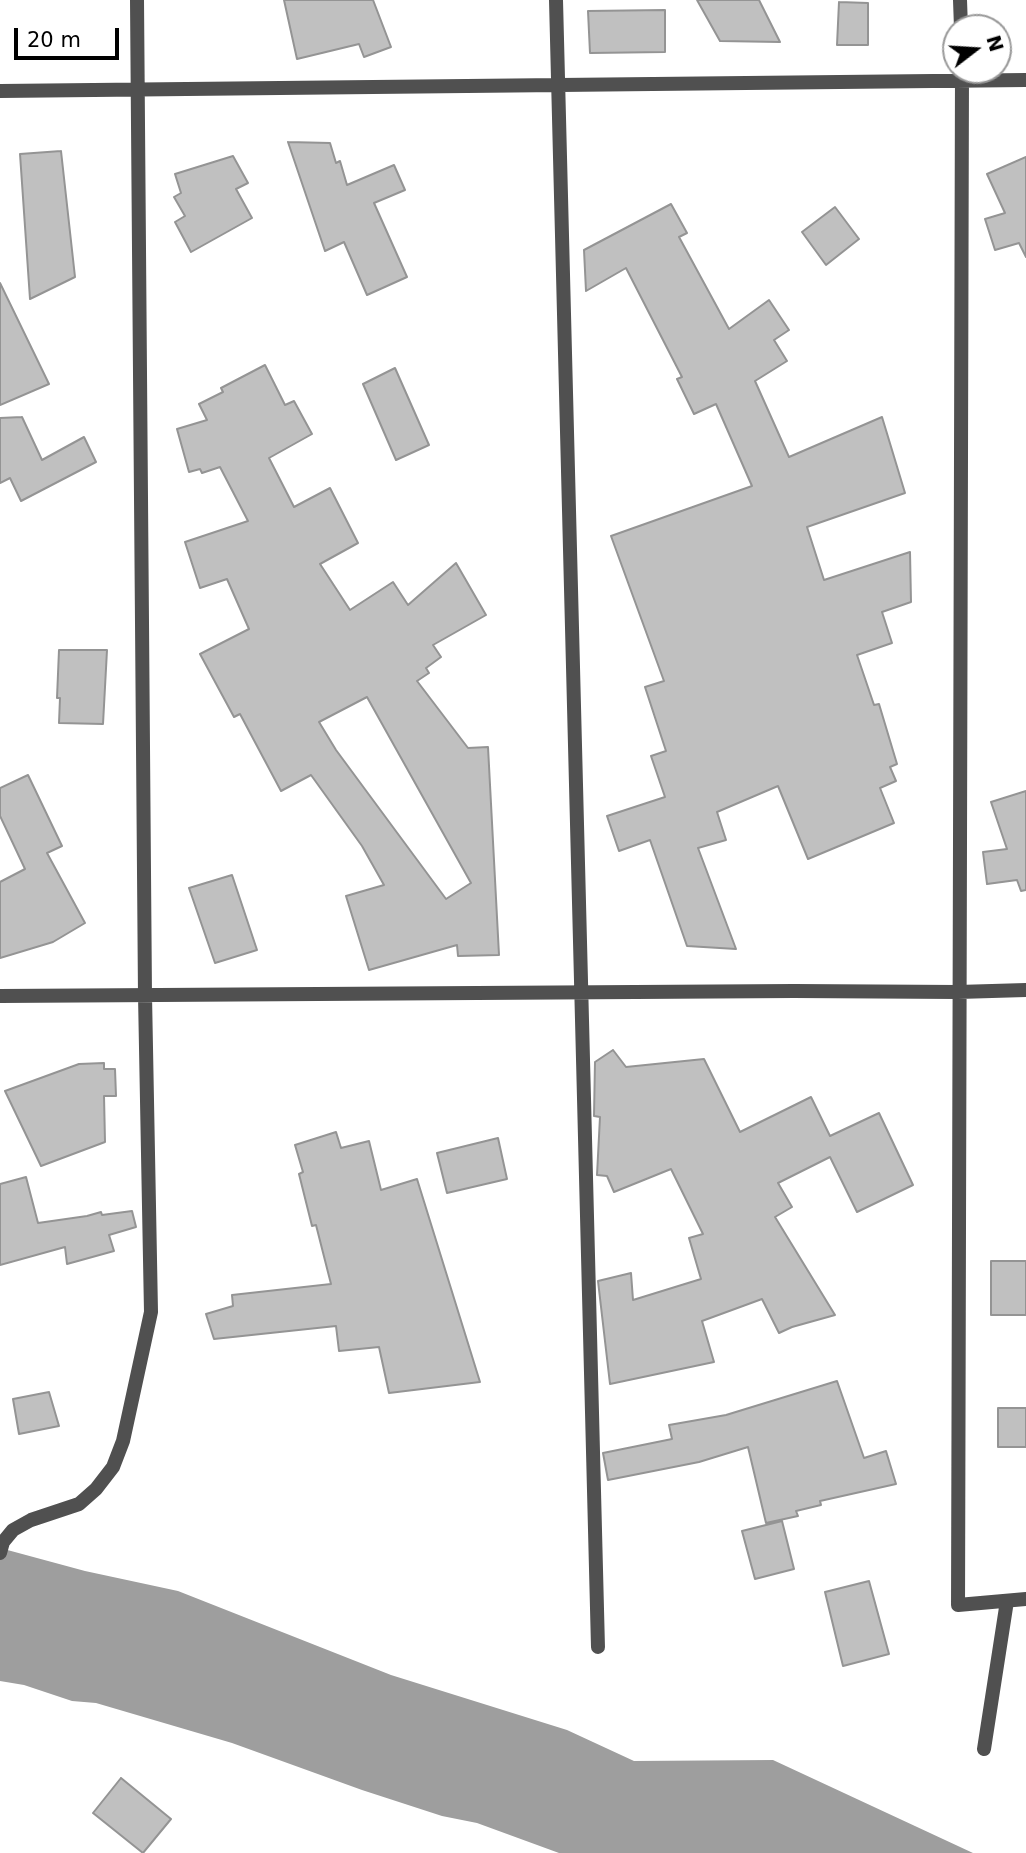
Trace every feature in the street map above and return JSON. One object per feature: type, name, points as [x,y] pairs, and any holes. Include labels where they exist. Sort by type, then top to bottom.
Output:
[{"type":"street","points":[[0,1553],[3,1542],[13,1530],[31,1520],[79,1504],[96,1489],[113,1467],[123,1441],[151,1311],[145,995],[138,0]]},
{"type":"street","points":[[556,0],[598,1647]]},
{"type":"street","points":[[0,92],[558,85],[942,75]]},
{"type":"street","points":[[962,84],[958,1605],[1026,1600]]},
{"type":"street","points":[[0,996],[1026,990]]},
{"type":"street","points":[[984,1749],[1007,1601]]},
{"type":"shaded area","points":[[0,1548],[85,1571],[178,1591],[391,1675],[567,1730],[634,1761],[773,1760],[973,1853],[559,1853],[477,1823],[442,1816],[362,1790],[232,1743],[96,1703],[72,1701],[24,1685],[0,1681]]},
{"type":"building","points":[[284,0],[373,0],[391,47],[364,57],[359,44],[297,59]]},
{"type":"building","points":[[697,0],[759,0],[780,42],[720,41]]},
{"type":"building","points":[[839,2],[868,3],[868,45],[837,45]]},
{"type":"building","points":[[665,10],[665,52],[590,53],[588,11]]},
{"type":"building","points":[[288,142],[330,143],[336,163],[340,161],[347,185],[394,165],[405,190],[374,203],[407,277],[367,295],[344,242],[325,251]]},
{"type":"building","points":[[61,151],[75,277],[30,299],[20,154]]},
{"type":"building","points":[[233,156],[248,183],[236,189],[252,218],[191,252],[175,222],[185,216],[174,197],[181,193],[175,174]]},
{"type":"building","points":[[1026,157],[1026,257],[1019,243],[995,250],[985,219],[1005,213],[987,174]]},
{"type":"building","points":[[671,204],[687,233],[679,237],[729,329],[769,300],[789,330],[774,340],[787,361],[755,381],[789,457],[882,417],[905,493],[807,527],[824,580],[910,552],[911,602],[882,612],[892,643],[857,655],[874,705],[879,704],[897,764],[890,767],[896,781],[880,788],[894,823],[808,859],[778,786],[717,812],[726,840],[698,848],[736,949],[687,946],[650,840],[619,851],[607,816],[665,797],[651,756],[666,751],[645,687],[664,681],[611,536],[752,486],[716,404],[694,414],[677,379],[682,377],[626,268],[586,291],[584,250]]},
{"type":"building","points":[[835,207],[859,239],[826,265],[802,232]]},
{"type":"building","points":[[0,283],[49,384],[0,405]]},
{"type":"building","points":[[265,365],[285,405],[294,401],[312,434],[269,458],[294,507],[330,488],[358,543],[320,564],[350,610],[393,582],[408,605],[456,563],[486,615],[433,645],[441,657],[426,668],[429,673],[417,681],[468,748],[488,747],[499,955],[458,956],[457,945],[369,970],[346,896],[384,885],[362,846],[311,775],[281,791],[240,714],[234,717],[200,654],[249,629],[227,579],[200,588],[185,542],[248,521],[220,467],[202,473],[200,469],[189,472],[177,429],[207,420],[199,404],[223,392],[221,388]],"holes":[[[367,697],[471,883],[446,899],[336,750],[319,722]]]},
{"type":"building","points":[[395,368],[429,445],[396,460],[363,384]]},
{"type":"building","points":[[22,417],[42,460],[84,437],[96,462],[21,501],[10,478],[0,483],[0,418]]},
{"type":"building","points":[[59,650],[107,650],[103,724],[59,723]]},
{"type":"building","points":[[28,775],[62,846],[47,853],[85,923],[53,942],[0,958],[0,882],[25,869],[0,816],[0,788]]},
{"type":"building","points":[[1026,791],[1026,890],[1021,891],[1017,880],[987,884],[983,852],[1007,849],[991,802]]},
{"type":"building","points":[[232,875],[257,950],[215,963],[189,888]]},
{"type":"building","points":[[613,1050],[626,1067],[704,1059],[740,1132],[811,1097],[830,1136],[879,1113],[913,1185],[857,1212],[830,1157],[778,1183],[792,1207],[775,1217],[835,1315],[779,1333],[762,1299],[702,1321],[714,1362],[610,1384],[598,1281],[631,1273],[633,1300],[701,1279],[689,1238],[703,1234],[671,1169],[614,1192],[607,1176],[597,1175],[600,1117],[594,1116],[595,1062]]},
{"type":"building","points":[[104,1063],[104,1069],[115,1069],[116,1096],[104,1096],[105,1142],[41,1166],[5,1091],[79,1064]]},
{"type":"building","points":[[336,1132],[341,1148],[369,1141],[381,1190],[417,1179],[480,1382],[389,1393],[379,1347],[339,1351],[336,1326],[214,1339],[206,1314],[233,1306],[232,1295],[331,1284],[316,1225],[312,1226],[299,1174],[303,1172],[295,1145]]},
{"type":"building","points":[[498,1138],[507,1179],[447,1193],[437,1153]]},
{"type":"building","points":[[26,1177],[38,1223],[101,1212],[102,1215],[132,1211],[136,1227],[109,1235],[114,1251],[67,1264],[65,1247],[0,1265],[0,1184]]},
{"type":"building","points":[[991,1261],[1026,1261],[1026,1315],[991,1315]]},
{"type":"building","points":[[837,1381],[864,1458],[886,1451],[896,1484],[820,1501],[821,1505],[796,1511],[798,1516],[766,1523],[748,1447],[699,1462],[608,1480],[603,1453],[672,1439],[669,1425],[726,1415]]},
{"type":"building","points":[[49,1392],[59,1426],[19,1434],[13,1399]]},
{"type":"building","points":[[998,1408],[1026,1408],[1026,1447],[998,1447]]},
{"type":"building","points":[[782,1521],[794,1569],[755,1579],[742,1531]]},
{"type":"building","points":[[869,1581],[889,1654],[843,1666],[825,1592]]},
{"type":"building","points":[[121,1778],[171,1819],[143,1853],[93,1813]]}]
